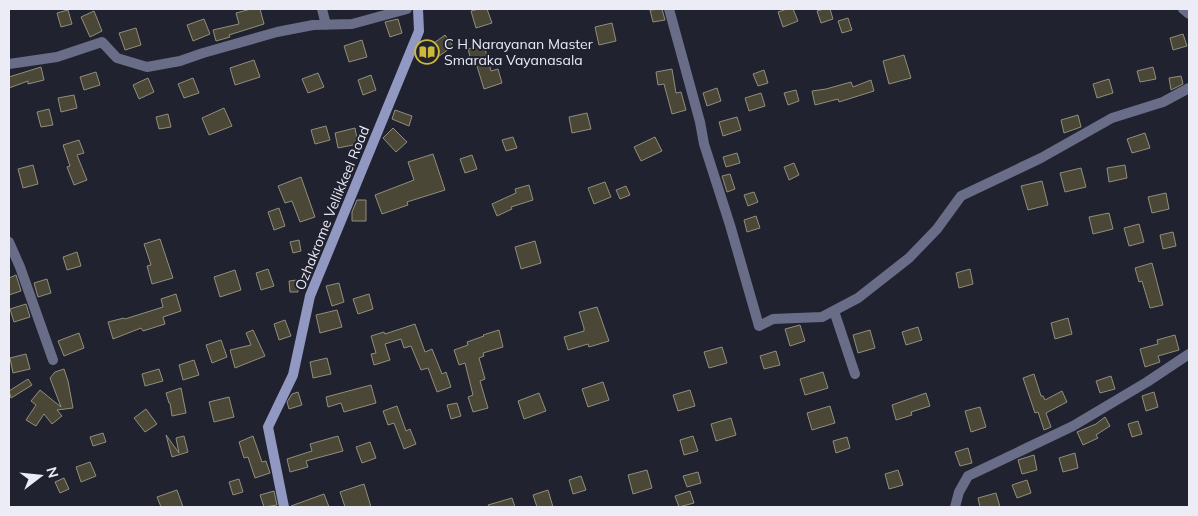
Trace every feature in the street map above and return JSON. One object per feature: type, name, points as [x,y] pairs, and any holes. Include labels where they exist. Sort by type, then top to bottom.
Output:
[{"type":"main road","name":"Ozhakrome Vellikkeel Road","points":[[284,507],[268,427],[293,375],[310,296],[419,31],[418,9]]},
{"type":"street","points":[[322,9],[326,25]]},
{"type":"street","points":[[9,64],[57,57],[102,42],[117,58],[147,67],[180,61],[277,32],[313,25],[352,24],[407,9]]},
{"type":"street","points":[[669,9],[700,122],[704,144],[759,326],[773,319],[822,317],[858,298],[909,258],[938,229],[961,196],[1041,158],[1112,118],[1163,102],[1189,88]]},
{"type":"street","points":[[1183,9],[1189,14]]},
{"type":"street","points":[[9,242],[20,267],[53,360]]},
{"type":"street","points":[[834,311],[855,374]]},
{"type":"street","points":[[955,507],[959,492],[968,476],[1073,426],[1147,382],[1189,354]]},
{"type":"building","points":[[260,9],[264,24],[216,41],[213,30],[239,24],[236,13]]},
{"type":"building","points":[[487,9],[492,23],[476,28],[471,11]]},
{"type":"building","points":[[662,9],[665,20],[653,22],[650,10]]},
{"type":"building","points":[[793,9],[798,21],[783,27],[778,12]]},
{"type":"building","points":[[830,9],[833,19],[821,23],[817,11]]},
{"type":"building","points":[[68,10],[72,24],[61,27],[57,13]]},
{"type":"building","points":[[94,11],[102,31],[90,37],[81,17]]},
{"type":"building","points":[[848,18],[852,30],[842,33],[838,21]]},
{"type":"building","points":[[204,19],[210,34],[193,41],[187,25]]},
{"type":"building","points":[[398,19],[402,33],[390,37],[385,22]]},
{"type":"building","points":[[612,23],[616,41],[599,45],[595,27]]},
{"type":"building","points":[[136,28],[141,45],[125,50],[119,33]]},
{"type":"building","points":[[1183,34],[1187,46],[1173,50],[1170,38]]},
{"type":"building","points":[[445,35],[453,46],[431,62],[423,51]]},
{"type":"building","points":[[362,40],[367,57],[349,62],[344,46]]},
{"type":"building","points":[[484,45],[491,71],[498,69],[502,83],[484,89],[476,63],[472,64],[468,49]]},
{"type":"building","points":[[904,55],[911,78],[889,84],[883,61]]},
{"type":"building","points":[[254,60],[260,77],[235,85],[230,68]]},
{"type":"building","points":[[41,67],[44,80],[28,84],[28,81],[9,88],[9,77]]},
{"type":"building","points":[[1153,67],[1156,79],[1140,82],[1137,71]]},
{"type":"building","points":[[672,69],[676,93],[681,92],[686,110],[672,114],[664,84],[658,85],[656,72]]},
{"type":"building","points":[[764,70],[768,83],[758,86],[753,74]]},
{"type":"building","points":[[96,72],[100,85],[84,90],[80,77]]},
{"type":"building","points":[[318,73],[324,87],[308,93],[302,79]]},
{"type":"building","points":[[371,75],[376,90],[363,95],[358,80]]},
{"type":"building","points":[[1181,76],[1183,84],[1171,90],[1169,78]]},
{"type":"building","points":[[148,78],[154,92],[139,99],[133,85]]},
{"type":"building","points":[[193,78],[199,93],[184,98],[178,84]]},
{"type":"building","points":[[1109,79],[1113,93],[1097,98],[1093,84]]},
{"type":"building","points":[[871,80],[874,91],[839,102],[838,99],[815,105],[812,91],[851,82],[853,87]]},
{"type":"building","points":[[717,88],[721,101],[707,106],[703,93]]},
{"type":"building","points":[[796,90],[799,101],[788,105],[784,93]]},
{"type":"building","points":[[761,93],[765,106],[749,111],[745,98]]},
{"type":"building","points":[[74,95],[77,108],[61,112],[58,98]]},
{"type":"building","points":[[224,108],[232,126],[209,135],[202,118]]},
{"type":"building","points":[[49,109],[53,125],[41,127],[37,112]]},
{"type":"building","points":[[395,110],[412,116],[409,126],[392,119]]},
{"type":"building","points":[[587,113],[591,129],[572,133],[569,117]]},
{"type":"building","points":[[168,114],[171,127],[159,129],[156,117]]},
{"type":"building","points":[[1078,115],[1081,127],[1064,133],[1061,120]]},
{"type":"building","points":[[737,117],[741,130],[723,136],[719,122]]},
{"type":"building","points":[[326,126],[330,140],[315,144],[311,130]]},
{"type":"building","points":[[355,128],[358,144],[338,148],[335,133]]},
{"type":"building","points":[[393,128],[407,142],[396,152],[383,138]]},
{"type":"building","points":[[1145,133],[1150,148],[1132,153],[1127,139]]},
{"type":"building","points":[[513,137],[517,148],[506,151],[502,140]]},
{"type":"building","points":[[655,137],[662,151],[641,161],[634,147]]},
{"type":"building","points":[[79,140],[84,153],[77,155],[87,180],[74,185],[67,167],[70,166],[63,145]]},
{"type":"building","points":[[737,153],[740,163],[726,167],[723,157]]},
{"type":"building","points":[[433,154],[445,190],[407,202],[408,205],[382,214],[375,195],[414,180],[408,162]]},
{"type":"building","points":[[472,155],[477,169],[465,173],[460,159]]},
{"type":"building","points":[[794,163],[799,175],[789,180],[784,167]]},
{"type":"building","points":[[33,165],[38,184],[23,188],[18,169]]},
{"type":"building","points":[[1125,165],[1127,178],[1109,182],[1107,168]]},
{"type":"building","points":[[1081,168],[1086,187],[1065,192],[1060,173]]},
{"type":"building","points":[[730,174],[735,189],[727,192],[722,176]]},
{"type":"building","points":[[301,177],[315,217],[300,222],[292,201],[285,203],[278,186]]},
{"type":"building","points":[[1042,181],[1048,205],[1028,210],[1021,186]]},
{"type":"building","points":[[605,182],[611,197],[594,204],[588,188]]},
{"type":"building","points":[[529,185],[533,200],[511,207],[512,209],[497,216],[492,204],[516,193],[515,189]]},
{"type":"building","points":[[626,186],[630,195],[620,199],[616,190]]},
{"type":"building","points":[[754,192],[758,202],[748,206],[744,195]]},
{"type":"building","points":[[1166,193],[1169,209],[1152,213],[1148,197]]},
{"type":"building","points":[[357,200],[366,200],[366,221],[352,221],[352,212]]},
{"type":"building","points":[[279,208],[285,226],[274,230],[268,212]]},
{"type":"building","points":[[1109,213],[1113,229],[1093,234],[1089,217]]},
{"type":"building","points":[[756,216],[760,228],[747,232],[744,220]]},
{"type":"building","points":[[1139,224],[1144,242],[1129,246],[1124,228]]},
{"type":"building","points":[[1173,232],[1176,246],[1163,249],[1160,235]]},
{"type":"building","points":[[160,239],[173,278],[152,284],[147,266],[151,265],[144,244]]},
{"type":"building","points":[[299,240],[301,251],[293,253],[290,242]]},
{"type":"building","points":[[535,241],[541,263],[521,269],[515,247]]},
{"type":"building","points":[[77,252],[81,266],[67,270],[63,257]]},
{"type":"building","points":[[1152,263],[1163,305],[1150,308],[1142,281],[1139,282],[1135,268]]},
{"type":"building","points":[[268,269],[274,286],[261,290],[256,273]]},
{"type":"building","points":[[970,269],[973,284],[959,288],[956,273]]},
{"type":"building","points":[[235,270],[241,290],[220,297],[214,277]]},
{"type":"building","points":[[16,275],[21,291],[9,295],[9,278]]},
{"type":"building","points":[[47,279],[51,293],[38,297],[34,283]]},
{"type":"building","points":[[297,280],[298,292],[290,292],[289,281]]},
{"type":"building","points":[[339,283],[344,302],[332,306],[326,286]]},
{"type":"building","points":[[176,294],[181,311],[163,317],[165,324],[143,331],[141,328],[113,339],[108,322],[125,319],[163,307],[161,299]]},
{"type":"building","points":[[369,294],[373,309],[358,314],[353,299]]},
{"type":"building","points":[[26,304],[30,317],[14,322],[10,309]]},
{"type":"building","points":[[597,307],[609,341],[589,347],[588,344],[568,350],[564,337],[584,331],[579,312]]},
{"type":"building","points":[[337,310],[342,327],[320,333],[316,315]]},
{"type":"building","points":[[1068,318],[1072,334],[1055,339],[1051,323]]},
{"type":"building","points":[[285,320],[291,336],[279,340],[274,324]]},
{"type":"building","points":[[415,324],[425,352],[432,349],[442,374],[446,372],[451,387],[437,392],[428,368],[421,370],[411,346],[404,348],[401,339],[385,344],[390,360],[374,365],[371,354],[376,353],[371,336],[384,332],[385,334]]},
{"type":"building","points":[[800,325],[805,341],[790,346],[785,329]]},
{"type":"building","points":[[918,327],[922,340],[906,345],[902,332]]},
{"type":"building","points":[[253,330],[265,356],[235,368],[230,350],[251,345],[246,333]]},
{"type":"building","points":[[499,330],[503,347],[483,353],[484,356],[479,358],[485,379],[480,381],[488,408],[473,412],[468,397],[473,395],[465,363],[459,365],[454,350],[468,345],[467,342]]},
{"type":"building","points":[[870,330],[875,348],[858,353],[853,335]]},
{"type":"building","points":[[79,333],[84,348],[64,356],[58,341]]},
{"type":"building","points":[[1175,335],[1179,350],[1158,356],[1160,362],[1145,367],[1140,349],[1158,344],[1157,340]]},
{"type":"building","points":[[221,340],[227,357],[212,363],[206,345]]},
{"type":"building","points":[[722,347],[727,363],[709,368],[704,352]]},
{"type":"building","points":[[776,351],[780,365],[764,369],[760,356]]},
{"type":"building","points":[[26,354],[30,369],[13,373],[10,358]]},
{"type":"building","points":[[327,358],[331,374],[313,378],[310,362]]},
{"type":"building","points":[[194,360],[199,375],[183,380],[179,365]]},
{"type":"building","points":[[64,369],[73,408],[57,410],[62,416],[52,424],[44,414],[36,426],[26,420],[36,405],[31,401],[40,390],[61,407],[50,378],[55,372]]},
{"type":"building","points":[[159,369],[163,381],[145,386],[142,374]]},
{"type":"building","points":[[823,372],[828,388],[805,395],[800,379]]},
{"type":"building","points":[[1034,374],[1041,396],[1045,400],[1062,391],[1067,402],[1046,413],[1051,427],[1044,430],[1038,412],[1035,413],[1023,378]]},
{"type":"building","points":[[1111,376],[1115,389],[1100,393],[1096,381]]},
{"type":"building","points":[[28,379],[32,385],[11,398],[9,391]]},
{"type":"building","points":[[603,382],[609,400],[588,407],[582,389]]},
{"type":"building","points":[[371,385],[376,403],[344,412],[341,403],[328,407],[326,397]]},
{"type":"building","points":[[181,388],[186,413],[172,416],[166,393]]},
{"type":"building","points":[[690,390],[695,406],[678,411],[673,395]]},
{"type":"building","points":[[298,392],[302,405],[289,409],[287,402],[292,394]]},
{"type":"building","points":[[1154,392],[1158,407],[1146,411],[1142,396]]},
{"type":"building","points":[[539,393],[546,411],[524,419],[518,401]]},
{"type":"building","points":[[926,393],[930,406],[911,412],[912,415],[896,420],[892,405]]},
{"type":"building","points":[[229,397],[234,417],[214,422],[209,402]]},
{"type":"building","points":[[457,403],[461,416],[451,419],[447,405]]},
{"type":"building","points":[[397,406],[406,431],[410,429],[416,444],[404,449],[394,423],[388,425],[383,411]]},
{"type":"building","points":[[830,406],[835,423],[812,430],[807,413]]},
{"type":"building","points":[[980,407],[986,427],[971,432],[965,411]]},
{"type":"building","points":[[146,409],[157,424],[145,432],[134,418]]},
{"type":"building","points":[[1105,417],[1110,426],[1096,435],[1098,438],[1083,445],[1077,432],[1096,424]]},
{"type":"building","points":[[731,418],[736,435],[716,441],[711,424]]},
{"type":"building","points":[[1138,421],[1142,434],[1132,437],[1128,424]]},
{"type":"building","points":[[103,433],[106,442],[93,446],[90,437]]},
{"type":"building","points":[[166,435],[179,453],[176,438],[184,436],[188,452],[172,457]]},
{"type":"building","points":[[253,436],[262,462],[266,461],[270,473],[255,478],[248,457],[244,458],[239,442]]},
{"type":"building","points":[[338,436],[343,451],[306,461],[308,467],[290,472],[287,459],[312,451],[310,444]]},
{"type":"building","points":[[693,436],[698,451],[684,455],[680,440]]},
{"type":"building","points":[[847,437],[850,448],[836,453],[833,441]]},
{"type":"building","points":[[370,442],[376,458],[362,463],[356,447]]},
{"type":"building","points":[[968,448],[972,463],[960,466],[955,452]]},
{"type":"building","points":[[1075,453],[1078,468],[1063,472],[1059,458]]},
{"type":"building","points":[[1034,455],[1037,470],[1022,474],[1018,460]]},
{"type":"building","points":[[90,462],[96,476],[81,482],[76,467]]},
{"type":"building","points":[[647,470],[652,488],[633,494],[628,475]]},
{"type":"building","points":[[898,470],[903,485],[889,489],[885,474]]},
{"type":"building","points":[[698,472],[701,483],[687,487],[683,476]]},
{"type":"building","points":[[581,476],[586,490],[573,494],[569,480]]},
{"type":"building","points":[[64,478],[69,489],[60,493],[55,482]]},
{"type":"building","points":[[239,479],[243,492],[233,495],[229,482]]},
{"type":"building","points":[[1027,480],[1031,493],[1017,498],[1012,485]]},
{"type":"building","points":[[364,484],[371,507],[345,507],[340,492]]},
{"type":"building","points":[[177,490],[183,507],[161,507],[157,497]]},
{"type":"building","points":[[548,490],[553,507],[537,507],[533,495]]},
{"type":"building","points":[[274,491],[277,505],[264,507],[260,495]]},
{"type":"building","points":[[690,491],[694,503],[679,507],[675,496]]},
{"type":"building","points":[[996,493],[1000,507],[980,507],[978,498]]},
{"type":"building","points":[[324,494],[329,507],[291,507],[291,506]]},
{"type":"building","points":[[512,498],[515,507],[489,507],[488,505]]},
{"type":"place","name":"C H Narayanan Master Smaraka Vayanasala","points":[[427,52]]}]
